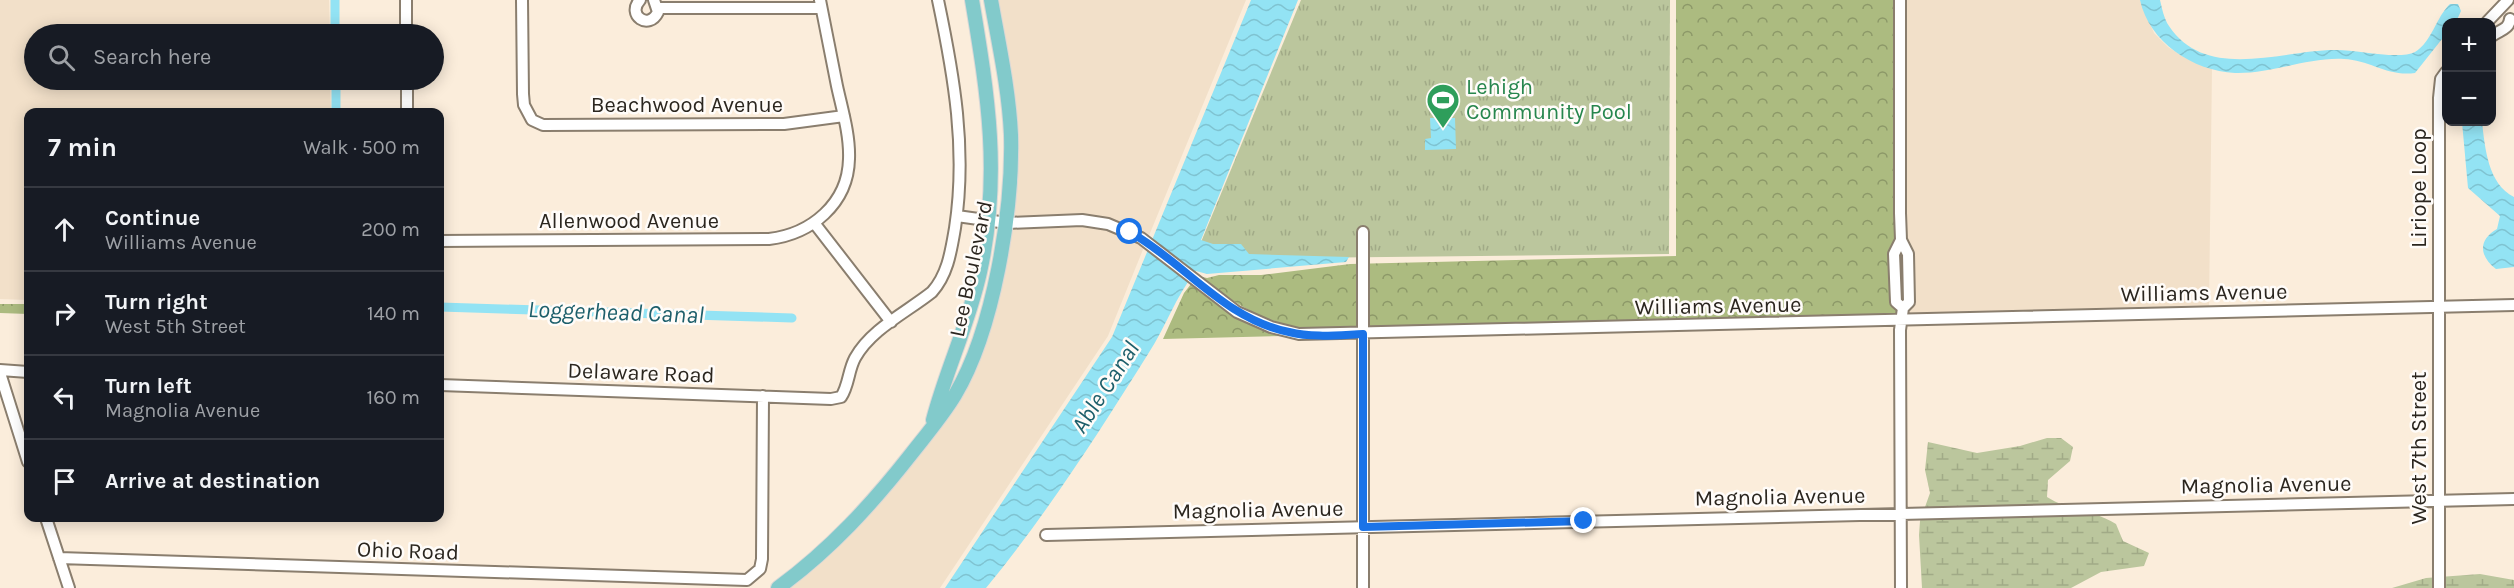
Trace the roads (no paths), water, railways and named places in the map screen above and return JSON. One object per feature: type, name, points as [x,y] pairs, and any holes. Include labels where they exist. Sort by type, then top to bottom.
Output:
[{"type":"main road","name":"Lee Boulevard","points":[[931,428],[940,390],[958,347],[980,273],[988,221],[990,112],[972,0]]},
{"type":"main road","name":"Lee Boulevard","points":[[778,588],[822,553],[861,516],[955,395],[975,352],[1007,223],[1011,162],[1010,112],[992,0]]},
{"type":"street","points":[[406,0],[406,24]]},
{"type":"street","name":"Beachwood Avenue","points":[[522,0],[522,94],[524,105],[532,120],[554,125],[784,124],[844,116]]},
{"type":"street","points":[[640,0],[636,5],[635,13],[643,21],[654,19],[656,4],[820,4],[849,144],[848,171],[840,192],[815,224],[891,322],[939,284],[948,266],[957,216],[960,142],[958,103],[938,0]]},
{"type":"street","points":[[1900,0],[1901,240],[1894,254],[1896,302],[1903,308],[1901,588]]},
{"type":"street","points":[[2491,18],[2508,0]]},
{"type":"street","name":"Liriope Loop","points":[[2438,307],[2439,98],[2442,78]]},
{"type":"street","points":[[406,90],[407,108]]},
{"type":"street","name":"Williams Avenue","points":[[957,216],[1007,223],[1095,221],[1141,238],[1237,312],[1271,327],[1299,334],[2514,305]]},
{"type":"street","name":"Allenwood Avenue","points":[[444,241],[769,239],[795,234],[815,224]]},
{"type":"street","points":[[1363,232],[1363,588]]},
{"type":"street","name":"West 7th Street","points":[[2438,307],[2439,588]]},
{"type":"street","name":"Delaware Road","points":[[444,386],[840,397],[845,390],[855,357],[891,322]]},
{"type":"street","points":[[24,372],[0,372],[24,449]]},
{"type":"street","name":"Ohio Road","points":[[59,558],[740,582],[754,576],[760,569],[762,559],[763,396]]},
{"type":"street","name":"Magnolia Avenue","points":[[1046,535],[2514,499]]},
{"type":"street","points":[[47,522],[69,588]]},
{"type":"water","name":"Able Canal","points":[[1251,0],[1298,0],[1201,240],[1213,244],[1241,244],[1249,254],[1349,257],[1346,262],[1207,274],[1196,271],[1182,291],[1154,344],[1071,474],[986,588],[945,588],[1112,337]]},
{"type":"water","points":[[2140,0],[2160,0],[2167,23],[2185,43],[2204,54],[2247,59],[2337,50],[2389,55],[2408,54],[2421,48],[2450,4],[2458,4],[2461,11],[2458,18],[2442,18],[2442,39],[2415,73],[2405,74],[2344,59],[2317,60],[2249,73],[2219,71],[2204,67],[2175,51],[2153,29]]},
{"type":"water","name":"Lehigh Community Pool","points":[[1430,118],[1455,118],[1456,149],[1425,150],[1425,139],[1431,138]]},
{"type":"water","points":[[2462,126],[2483,126],[2493,174],[2505,191],[2514,197],[2514,267],[2496,269],[2486,259],[2484,243],[2486,238],[2497,229],[2500,216],[2468,188]]},
{"type":"waterway","points":[[335,0],[335,24]]},
{"type":"waterway","points":[[336,90],[336,108]]},
{"type":"waterway","name":"Loggerhead Canal","points":[[444,307],[792,318]]},
{"type":"place","name":"Lehigh Community Pool","points":[[1443,129]]}]
